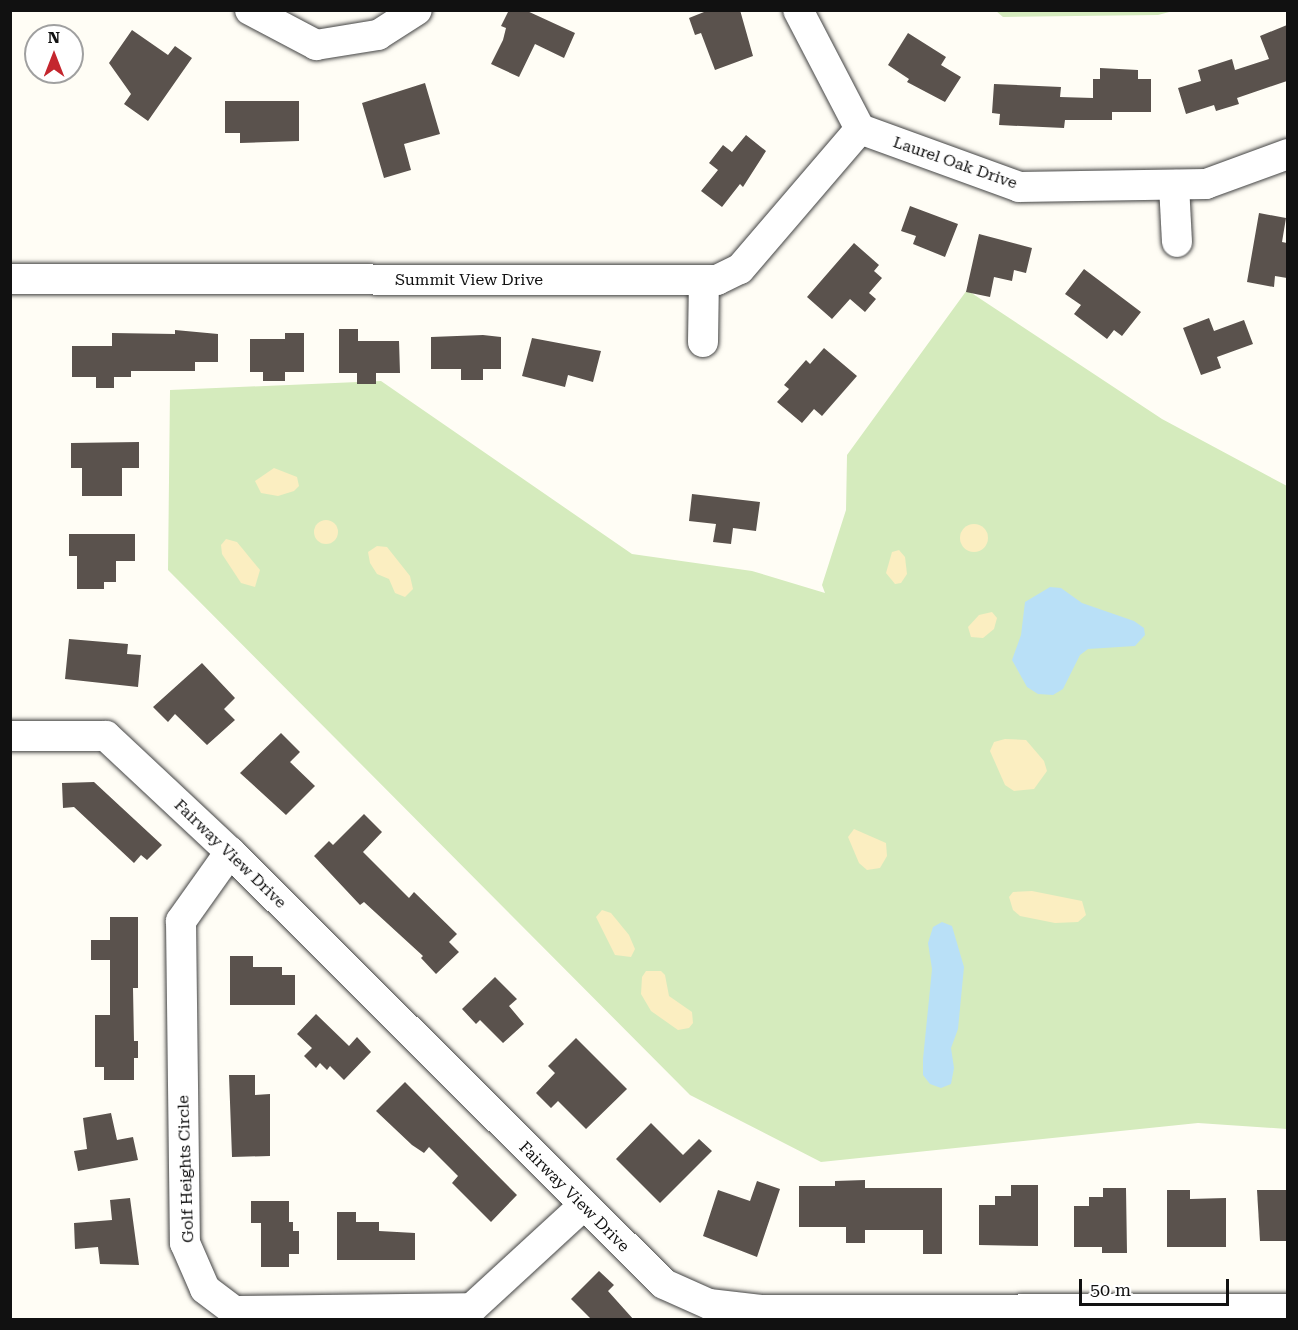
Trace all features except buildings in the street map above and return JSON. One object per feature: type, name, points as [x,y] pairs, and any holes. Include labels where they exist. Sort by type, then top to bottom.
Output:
[{"type":"street","points":[[250,10],[316,45],[378,36],[417,10]]},
{"type":"street","points":[[798,10],[860,129]]},
{"type":"street","name":"Laurel Oak Drive","points":[[860,129],[1019,187],[1206,184],[1287,154]]},
{"type":"street","name":"Summit View Drive","points":[[10,279],[717,280],[740,269],[860,129]]},
{"type":"street","points":[[1174,185],[1177,242]]},
{"type":"street","points":[[703,342],[704,280]]},
{"type":"street","name":"Fairway View Drive","points":[[10,736],[106,736],[230,852],[582,1207],[664,1284],[709,1304],[761,1310],[1287,1309]]},
{"type":"street","name":"Golf Heights Circle","points":[[230,852],[182,921],[185,1243],[205,1289],[234,1311],[472,1308],[582,1207]]},
{"type":"green space","points":[[996,11],[1173,11],[1158,15],[1003,17]]},
{"type":"green space","points":[[967,290],[1162,419],[1287,486],[1287,1129],[1198,1123],[821,1162],[690,1095],[168,570],[170,390],[381,381],[632,554],[752,571],[825,593],[822,585],[846,510],[847,455]]},
{"type":"sand","points":[[274,468],[297,477],[299,486],[294,491],[278,496],[261,493],[255,481]]},
{"type":"sand","points":[[326,520],[335,523],[338,532],[335,541],[326,544],[317,541],[314,532],[317,523]]},
{"type":"sand","points":[[974,524],[984,528],[988,538],[984,548],[974,552],[964,548],[960,538],[964,528]]},
{"type":"sand","points":[[226,539],[237,542],[260,570],[255,587],[241,583],[222,554],[221,545]]},
{"type":"sand","points":[[377,546],[387,547],[410,576],[413,589],[405,597],[395,593],[389,579],[377,574],[370,563],[368,552]]},
{"type":"sand","points":[[899,550],[905,557],[907,574],[901,583],[895,584],[886,573],[892,552]]},
{"type":"sand","points":[[992,612],[997,618],[994,629],[983,638],[971,637],[968,627],[979,615]]},
{"type":"sand","points":[[1005,739],[1026,740],[1044,761],[1047,771],[1034,789],[1014,791],[1005,785],[990,751],[994,742]]},
{"type":"sand","points":[[854,829],[886,843],[887,856],[880,868],[867,870],[859,863],[848,837]]},
{"type":"sand","points":[[1032,891],[1082,901],[1086,915],[1078,922],[1055,923],[1020,916],[1013,910],[1009,897],[1013,892]]},
{"type":"sand","points":[[602,910],[611,913],[629,935],[635,949],[631,957],[615,955],[596,917]]},
{"type":"sand","points":[[646,971],[661,971],[665,975],[669,996],[692,1012],[693,1023],[689,1028],[678,1030],[651,1011],[641,994],[642,977]]},
{"type":"water","points":[[1050,587],[1061,588],[1082,603],[1134,621],[1144,628],[1145,635],[1135,646],[1088,649],[1080,655],[1063,689],[1053,695],[1038,694],[1027,687],[1012,660],[1021,635],[1025,602]]},
{"type":"water","points":[[942,922],[952,926],[964,967],[958,1029],[951,1048],[954,1068],[951,1084],[941,1088],[930,1084],[923,1075],[923,1059],[932,969],[928,943],[933,927]]}]
